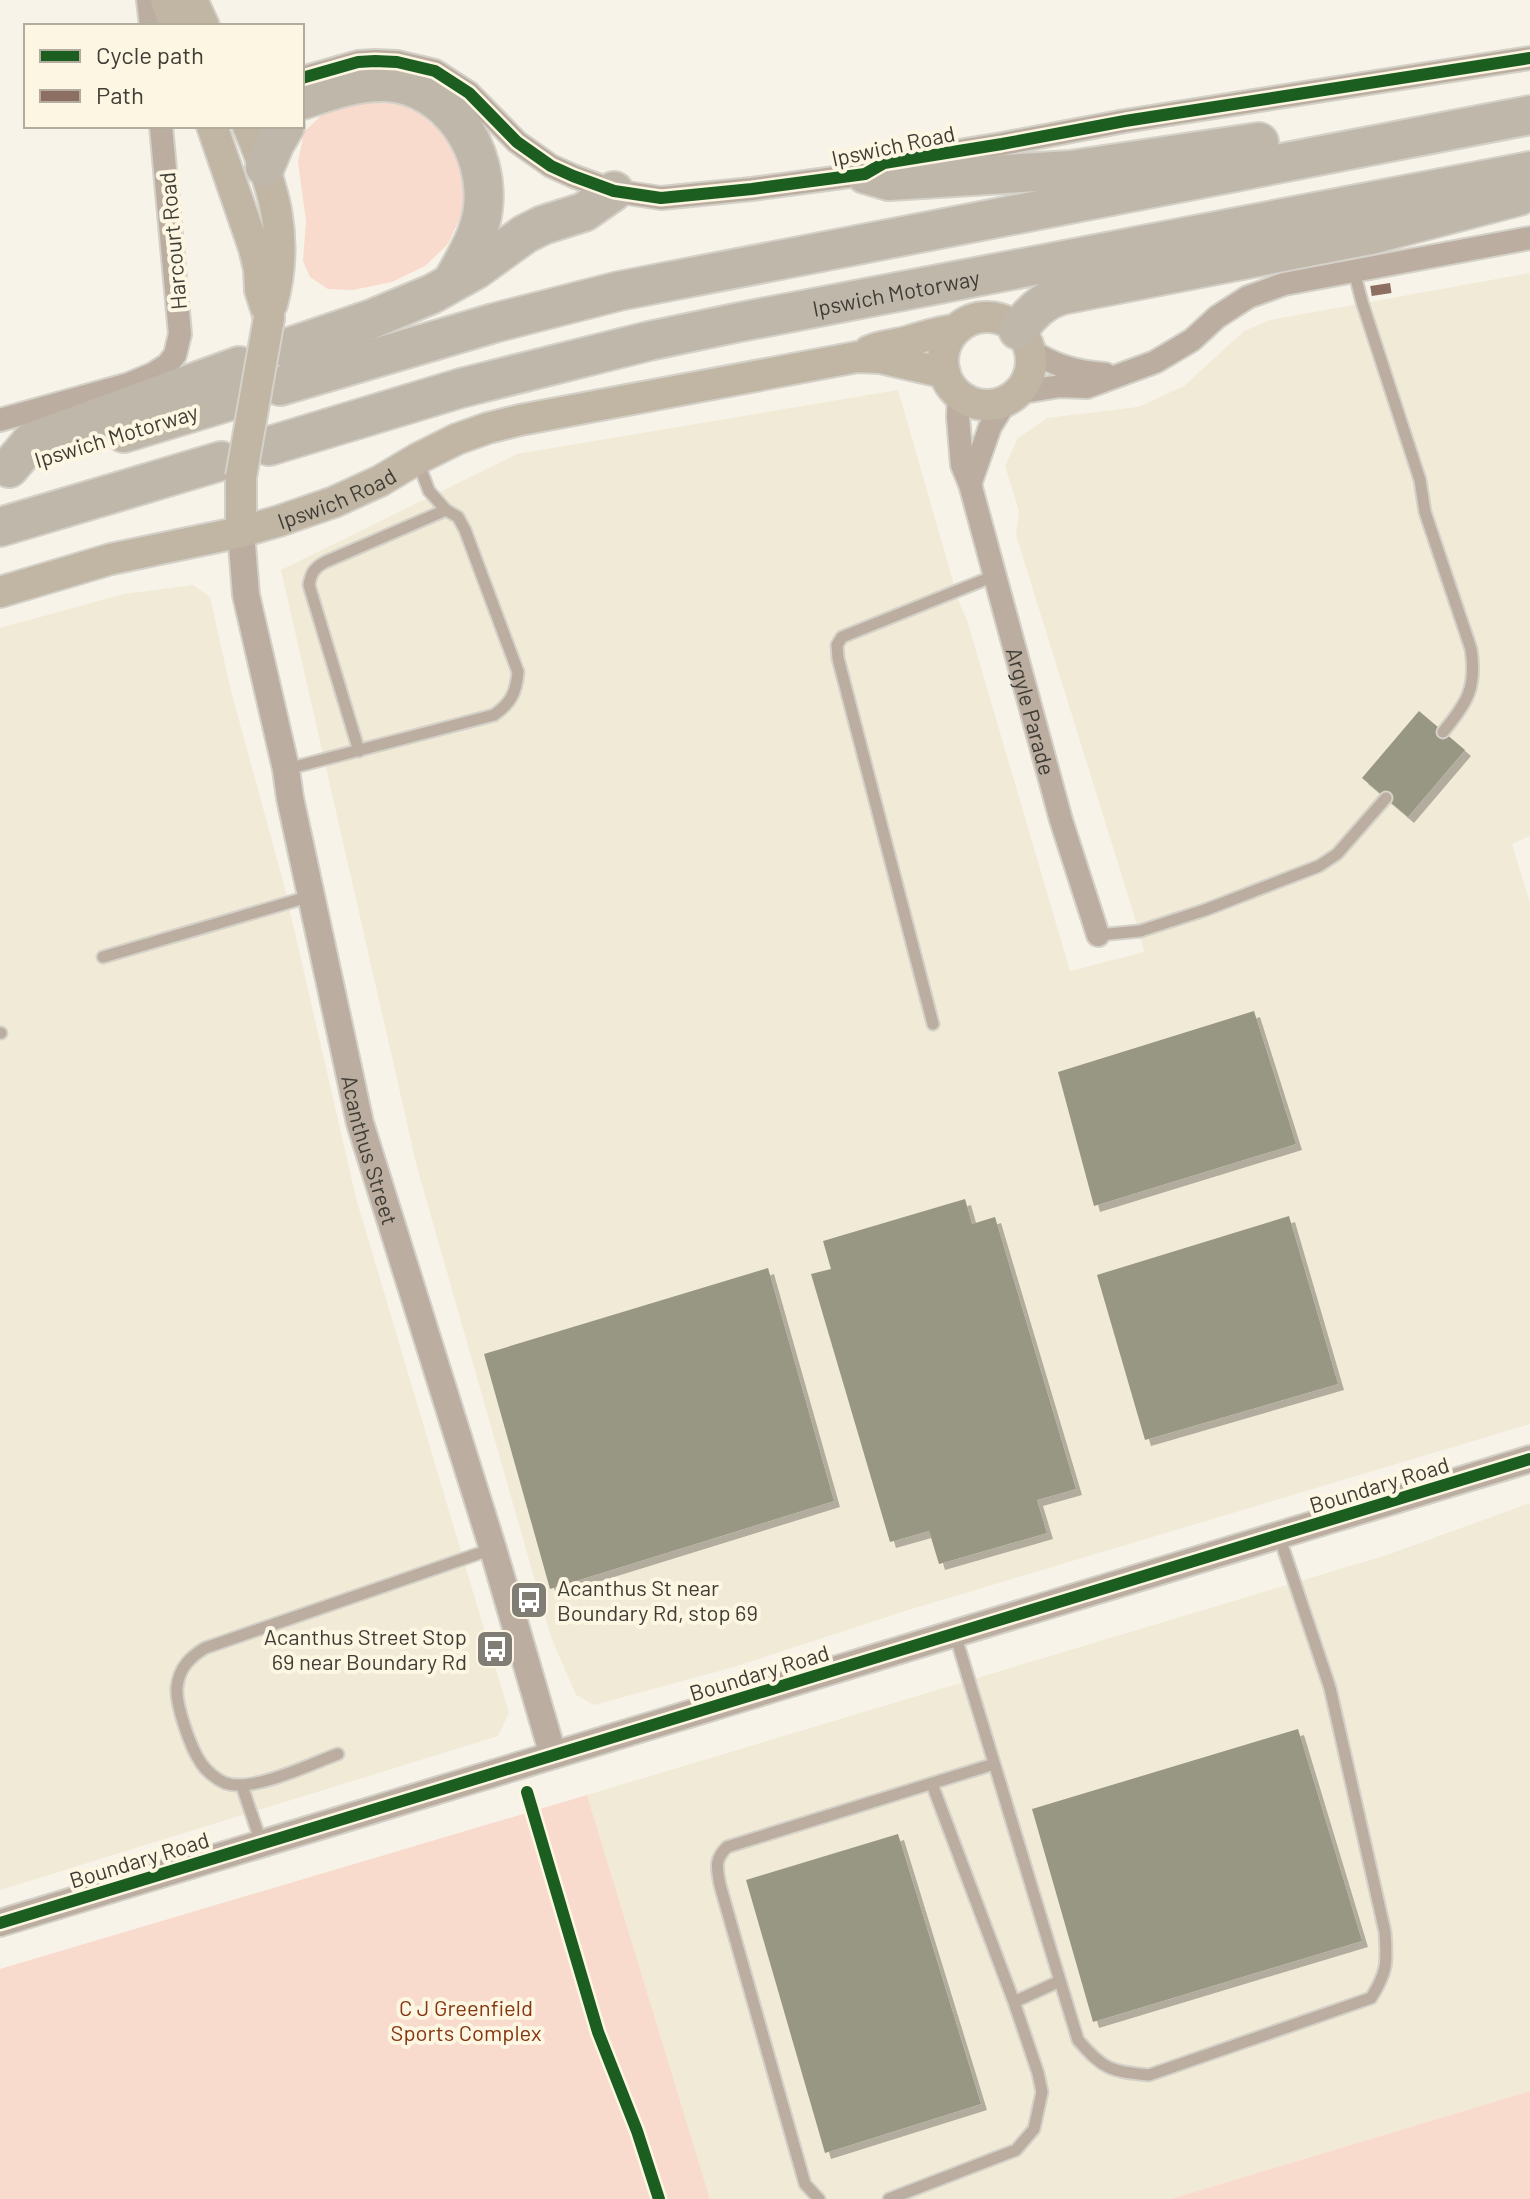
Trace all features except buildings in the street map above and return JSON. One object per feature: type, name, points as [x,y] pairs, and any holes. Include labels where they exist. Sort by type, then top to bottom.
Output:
[{"type":"highway","points":[[304,101],[341,87],[389,82],[413,88],[455,116],[470,137],[479,161],[483,209],[473,243],[451,284]]},
{"type":"highway","points":[[865,174],[889,181],[1071,170],[1530,97]]},
{"type":"highway","points":[[280,386],[494,323],[619,291],[1530,115]]},
{"type":"highway","points":[[265,167],[286,128]]},
{"type":"highway","name":"Ipswich Motorway","points":[[269,446],[461,388],[649,341],[1530,171]]},
{"type":"highway","points":[[278,333],[372,319],[432,294],[525,234],[584,212],[614,191]]},
{"type":"highway","points":[[1024,340],[1039,305],[1062,295],[1370,235],[1530,193]]},
{"type":"highway","points":[[5,469],[31,442],[236,383]]},
{"type":"highway","points":[[0,527],[231,469]]},
{"type":"main road","points":[[166,0],[174,24]]},
{"type":"main road","points":[[192,0],[203,24]]},
{"type":"main road","points":[[213,128],[254,248],[260,290],[278,333]]},
{"type":"main road","points":[[241,532],[231,469],[278,333],[281,249],[279,219],[265,167],[249,128]]},
{"type":"main road","points":[[980,318],[1007,322],[1024,340],[1031,362],[1025,384],[1012,397],[994,404],[982,405],[970,401],[952,384],[943,362],[955,330],[980,318]]},
{"type":"main road","name":"Ipswich Road","points":[[857,357],[878,347],[933,332],[955,330]]},
{"type":"main road","name":"Ipswich Road","points":[[0,592],[111,559],[241,532],[334,502],[457,439],[520,420],[857,357],[880,358],[952,384]]},
{"type":"street","points":[[148,0],[151,24]]},
{"type":"street","name":"Ipswich Road","points":[[304,99],[358,62],[397,62],[435,71],[469,93],[532,154],[573,176],[614,191],[661,198],[865,174],[884,163],[1125,121],[1530,58]]},
{"type":"street","name":"Harcourt Road","points":[[0,420],[129,384],[153,374],[175,355],[180,334],[161,128]]},
{"type":"street","points":[[970,484],[990,427],[1012,397],[1060,386],[1087,387],[1155,362],[1192,340],[1217,317],[1248,297],[1284,284],[1530,238]]},
{"type":"street","points":[[1024,340],[1050,363],[1070,370],[1118,375]]},
{"type":"street","name":"Argyle Parade","points":[[952,384],[962,465],[970,484],[1061,820],[1098,935]]},
{"type":"street","name":"Acanthus Street","points":[[241,532],[246,595],[360,1123],[493,1549],[553,1755]]},
{"type":"street","name":"Boundary Road","points":[[0,1923],[1530,1459]]},
{"type":"lane","points":[[1354,271],[1420,480],[1425,512],[1471,649],[1473,683],[1458,714],[1443,732]]},
{"type":"lane","points":[[286,769],[494,715],[509,704],[516,690],[518,672],[465,530],[458,517],[446,510],[429,491],[417,459]]},
{"type":"lane","points":[[359,751],[309,585],[311,574],[315,567],[325,562],[446,510]]},
{"type":"lane","points":[[933,1024],[837,645],[842,637],[994,576]]},
{"type":"lane","points":[[1098,935],[1140,931],[1205,910],[1319,866],[1337,854],[1386,798]]},
{"type":"lane","points":[[103,957],[311,896]]},
{"type":"lane","points":[[954,1634],[1078,2040],[1097,2062],[1119,2072],[1149,2075],[1371,1998],[1383,1979],[1387,1957],[1385,1932],[1330,1688],[1279,1536]]},
{"type":"lane","points":[[338,1754],[262,1782],[242,1786],[225,1783],[199,1762],[177,1706],[177,1686],[183,1667],[193,1655],[205,1648],[493,1549]]},
{"type":"lane","points":[[819,2199],[805,2184],[720,1885],[717,1868],[719,1855],[727,1847],[994,1764]]},
{"type":"lane","points":[[889,2199],[1016,2150],[1034,2129],[1042,2092],[1014,2002],[932,1784]]},
{"type":"lane","points":[[242,1786],[261,1842]]},
{"type":"lane","points":[[1014,2002],[1060,1981]]},
{"type":"shaded area","points":[[1530,273],[1530,836],[1512,844],[1530,903],[1530,1424],[905,1611],[734,1667],[594,1705],[576,1695],[551,1637],[417,1167],[281,570],[517,454],[898,390],[1070,971],[1144,952],[1016,535],[1019,511],[1005,466],[1018,438],[1047,418],[1138,407],[1184,386],[1244,331],[1270,320]]},
{"type":"shaded area","points":[[193,585],[210,597],[231,691],[283,881],[356,1198],[509,1713],[498,1736],[0,1890],[0,628],[124,594]]},
{"type":"shaded area","points":[[1530,1503],[1530,2091],[1171,2199],[710,2199],[587,1795],[1387,1555]]},
{"type":"green space","points":[[371,98],[415,109],[447,137],[465,173],[467,203],[448,244],[425,266],[392,282],[353,290],[328,289],[310,277],[303,261],[306,221],[298,162],[304,132],[328,109]]},
{"type":"green space","name":"C J Greenfield Sports Complex","points":[[587,1795],[710,2199],[0,2199],[0,1969]]},
{"type":"green space","points":[[1530,2091],[1530,2199],[1171,2199]]},
{"type":"marked path","points":[[1371,291],[1391,288]]},
{"type":"cycle path","points":[[304,77],[358,62],[375,61],[397,62],[435,71],[469,93],[517,142],[551,166],[614,191],[661,198],[865,174],[884,163],[1125,121],[1530,58]]},
{"type":"cycle path","points":[[0,1923],[1530,1459]]},
{"type":"cycle path","points":[[527,1792],[598,2032],[637,2131],[659,2199]]},
{"type":"place","name":"Acanthus St near Boundary Rd, stop 69","points":[[529,1600]]},
{"type":"place","name":"Acanthus Street Stop 69 near Boundary Rd","points":[[495,1649]]}]
